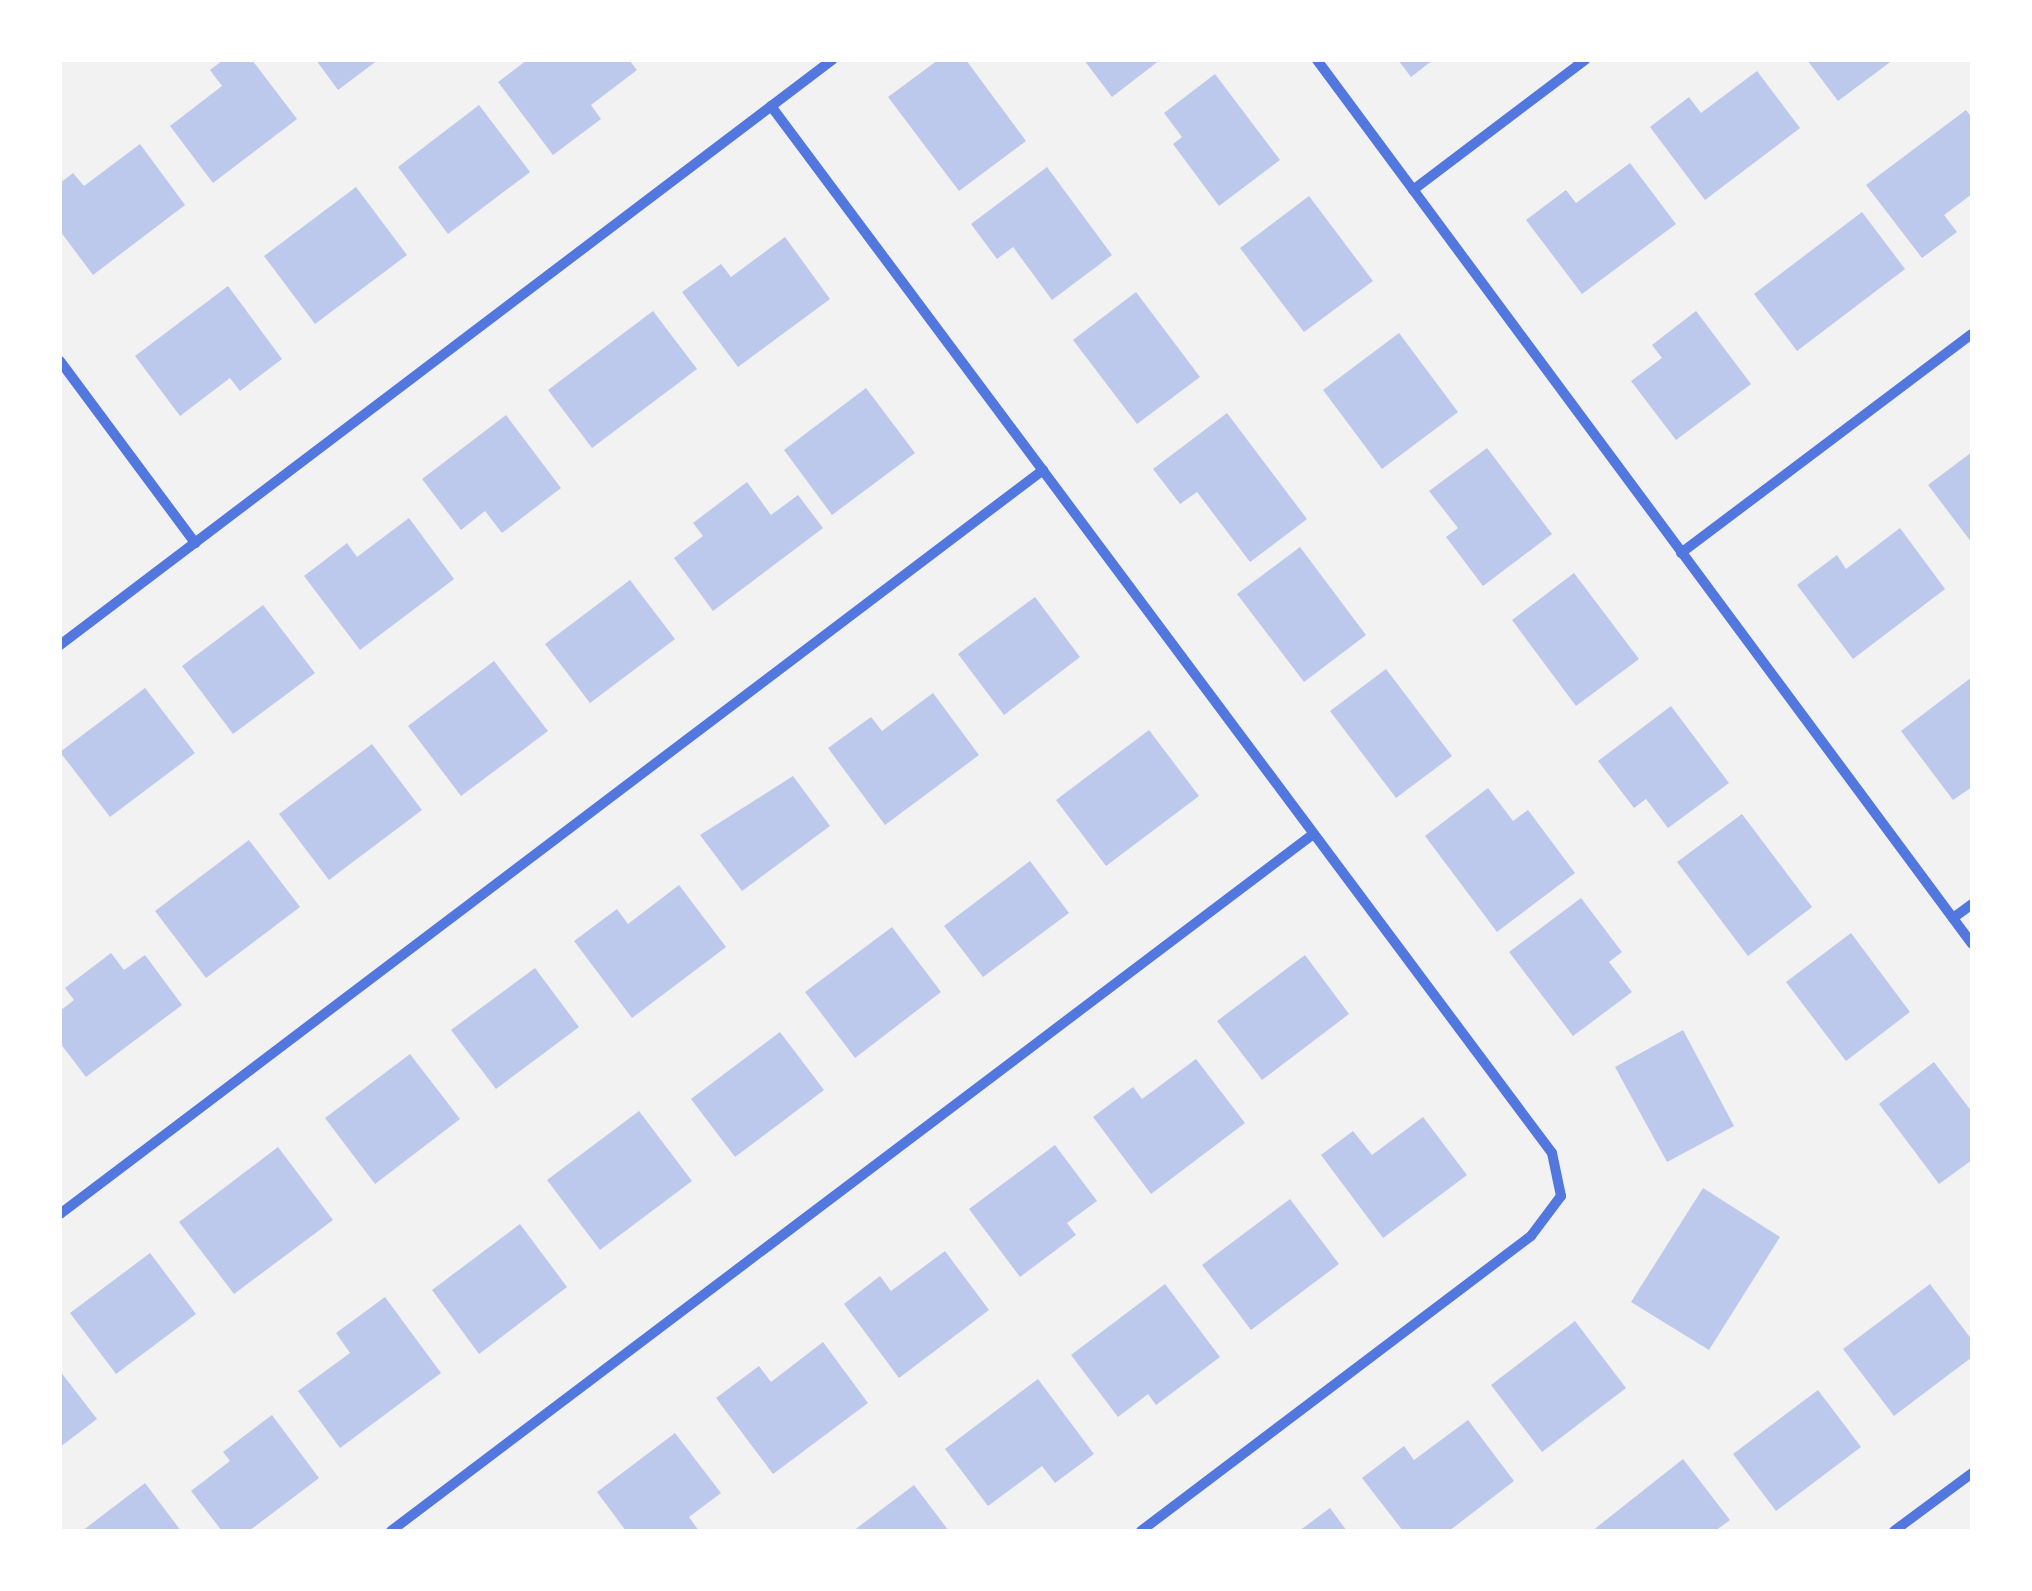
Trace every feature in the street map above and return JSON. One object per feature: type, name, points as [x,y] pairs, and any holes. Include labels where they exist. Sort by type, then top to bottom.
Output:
[{"type":"street","points":[[60,645],[832,60]]},
{"type":"street","points":[[1318,60],[1972,944]]},
{"type":"street","points":[[1413,190],[1585,60]]},
{"type":"street","points":[[772,106],[1552,1153],[1561,1196],[1531,1236],[1141,1531]]},
{"type":"street","points":[[1682,553],[1972,334]]},
{"type":"street","points":[[60,361],[195,543]]},
{"type":"street","points":[[60,1214],[1043,470]]},
{"type":"street","points":[[392,1531],[1312,835]]},
{"type":"street","points":[[1953,918],[1972,904]]},
{"type":"street","points":[[1894,1531],[1972,1473]]},
{"type":"building","points":[[223,60],[252,60],[297,119],[213,183],[170,126],[222,86],[210,70]]},
{"type":"building","points":[[316,60],[378,60],[338,90]]},
{"type":"building","points":[[527,60],[629,60],[637,70],[591,105],[601,119],[553,155],[498,82]]},
{"type":"building","points":[[938,60],[966,60],[1026,141],[959,191],[888,97]]},
{"type":"building","points":[[1084,60],[1160,60],[1112,97]]},
{"type":"building","points":[[1398,60],[1433,60],[1411,77]]},
{"type":"building","points":[[1807,60],[1893,60],[1838,101]]},
{"type":"building","points":[[1757,71],[1800,128],[1705,200],[1650,127],[1689,97],[1701,113]]},
{"type":"building","points":[[1215,74],[1280,160],[1219,206],[1173,144],[1182,137],[1164,113]]},
{"type":"building","points":[[479,105],[530,172],[448,234],[398,167]]},
{"type":"building","points":[[1966,110],[1972,118],[1972,194],[1944,215],[1957,232],[1922,258],[1866,185]]},
{"type":"building","points":[[140,144],[185,205],[93,275],[60,231],[60,183],[73,173],[84,186]]},
{"type":"building","points":[[1630,163],[1676,224],[1582,294],[1526,220],[1566,190],[1576,203]]},
{"type":"building","points":[[1047,167],[1112,255],[1052,300],[1013,247],[997,259],[971,224]]},
{"type":"building","points":[[356,187],[407,255],[315,324],[264,256]]},
{"type":"building","points":[[1309,196],[1373,281],[1304,332],[1240,248]]},
{"type":"building","points":[[1862,212],[1905,269],[1797,351],[1754,294]]},
{"type":"building","points":[[785,237],[830,299],[738,367],[682,292],[721,264],[731,277]]},
{"type":"building","points":[[228,286],[282,359],[240,391],[230,378],[180,416],[135,356]]},
{"type":"building","points":[[1136,292],[1200,377],[1137,424],[1073,340]]},
{"type":"building","points":[[653,311],[697,369],[592,448],[548,390]]},
{"type":"building","points":[[1696,311],[1751,384],[1676,440],[1631,381],[1662,358],[1652,345]]},
{"type":"building","points":[[1399,333],[1458,412],[1382,469],[1323,390]]},
{"type":"building","points":[[866,388],[915,453],[832,515],[784,450]]},
{"type":"building","points":[[1227,413],[1307,519],[1250,562],[1197,492],[1180,504],[1153,469]]},
{"type":"building","points":[[506,415],[561,488],[502,533],[485,511],[461,530],[422,479]]},
{"type":"building","points":[[1487,448],[1552,534],[1483,586],[1446,537],[1458,528],[1429,491]]},
{"type":"building","points":[[1972,452],[1972,543],[1928,485]]},
{"type":"building","points":[[747,482],[771,515],[798,495],[823,528],[713,611],[674,558],[703,536],[693,523]]},
{"type":"building","points":[[409,518],[454,579],[360,650],[304,576],[347,543],[357,557]]},
{"type":"building","points":[[1900,528],[1945,589],[1853,659],[1797,585],[1837,555],[1846,569]]},
{"type":"building","points":[[1300,547],[1366,635],[1304,682],[1237,594]]},
{"type":"building","points":[[1574,573],[1639,659],[1576,706],[1512,620]]},
{"type":"building","points":[[630,580],[675,639],[590,703],[545,644]]},
{"type":"building","points":[[1035,597],[1080,657],[1004,715],[958,654]]},
{"type":"building","points":[[263,605],[315,673],[233,734],[182,666]]},
{"type":"building","points":[[494,661],[548,731],[461,796],[408,726]]},
{"type":"building","points":[[1386,669],[1452,756],[1396,798],[1330,711]]},
{"type":"building","points":[[1972,677],[1972,787],[1953,800],[1901,731]]},
{"type":"building","points":[[145,688],[195,753],[110,817],[60,752]]},
{"type":"building","points":[[933,693],[979,755],[885,825],[828,748],[871,717],[882,731]]},
{"type":"building","points":[[1671,706],[1729,783],[1668,828],[1646,799],[1634,808],[1598,761]]},
{"type":"building","points":[[1149,730],[1199,796],[1106,866],[1056,800]]},
{"type":"building","points":[[372,744],[422,810],[329,880],[279,814]]},
{"type":"building","points":[[793,776],[830,826],[742,891],[700,835]]},
{"type":"building","points":[[1488,788],[1513,821],[1528,810],[1575,873],[1497,932],[1425,836]]},
{"type":"building","points":[[1742,814],[1812,907],[1748,956],[1677,862]]},
{"type":"building","points":[[249,840],[300,907],[206,978],[155,911]]},
{"type":"building","points":[[1030,861],[1069,913],[983,977],[944,926]]},
{"type":"building","points":[[679,885],[726,947],[632,1018],[574,941],[617,909],[628,924]]},
{"type":"building","points":[[1581,898],[1622,952],[1609,962],[1632,992],[1573,1036],[1509,952]]},
{"type":"building","points":[[892,927],[941,992],[855,1058],[805,992]]},
{"type":"building","points":[[1851,933],[1910,1012],[1846,1061],[1786,982]]},
{"type":"building","points":[[111,953],[124,970],[145,955],[182,1005],[86,1077],[60,1043],[60,1011],[74,1000],[65,988]]},
{"type":"building","points":[[1305,955],[1349,1014],[1262,1080],[1217,1021]]},
{"type":"building","points":[[535,968],[579,1027],[496,1089],[451,1030]]},
{"type":"building","points":[[1683,1030],[1734,1126],[1667,1162],[1615,1067]]},
{"type":"building","points":[[780,1032],[824,1090],[735,1157],[691,1099]]},
{"type":"building","points":[[410,1054],[460,1119],[375,1184],[325,1118]]},
{"type":"building","points":[[1196,1059],[1245,1123],[1151,1194],[1093,1117],[1133,1087],[1142,1099]]},
{"type":"building","points":[[1934,1062],[1972,1112],[1972,1160],[1939,1184],[1879,1104]]},
{"type":"building","points":[[639,1111],[692,1181],[600,1250],[547,1180]]},
{"type":"building","points":[[1423,1117],[1467,1175],[1383,1238],[1321,1155],[1353,1131],[1372,1155]]},
{"type":"building","points":[[1055,1145],[1097,1201],[1067,1223],[1076,1235],[1020,1277],[969,1209]]},
{"type":"building","points":[[278,1147],[333,1220],[234,1294],[179,1222]]},
{"type":"building","points":[[1703,1188],[1780,1237],[1709,1350],[1631,1302]]},
{"type":"building","points":[[1290,1199],[1339,1264],[1251,1330],[1202,1265]]},
{"type":"building","points":[[520,1224],[567,1287],[479,1354],[432,1290]]},
{"type":"building","points":[[945,1251],[989,1310],[899,1378],[844,1304],[880,1276],[891,1291]]},
{"type":"building","points":[[150,1253],[196,1314],[116,1374],[70,1313]]},
{"type":"building","points":[[1165,1284],[1220,1357],[1156,1405],[1148,1394],[1118,1417],[1071,1355]]},
{"type":"building","points":[[1930,1284],[1972,1340],[1972,1357],[1894,1416],[1843,1349]]},
{"type":"building","points":[[385,1297],[441,1373],[340,1448],[298,1391],[350,1353],[336,1333]]},
{"type":"building","points":[[1575,1321],[1626,1388],[1542,1452],[1491,1385]]},
{"type":"building","points":[[823,1342],[868,1403],[773,1474],[716,1398],[759,1366],[771,1382]]},
{"type":"building","points":[[60,1371],[97,1419],[60,1447]]},
{"type":"building","points":[[1038,1379],[1094,1454],[1055,1483],[1042,1466],[988,1506],[945,1449]]},
{"type":"building","points":[[1818,1390],[1861,1447],[1776,1511],[1733,1454]]},
{"type":"building","points":[[272,1415],[319,1478],[249,1531],[222,1531],[191,1491],[230,1461],[223,1452]]},
{"type":"building","points":[[1468,1420],[1514,1481],[1449,1531],[1403,1531],[1362,1478],[1404,1446],[1414,1460]]},
{"type":"building","points":[[675,1433],[721,1493],[689,1517],[699,1531],[626,1531],[597,1492]]},
{"type":"building","points":[[1683,1459],[1730,1520],[1715,1531],[1592,1531]]},
{"type":"building","points":[[145,1483],[181,1531],[82,1531]]},
{"type":"building","points":[[914,1485],[949,1531],[853,1531]]},
{"type":"building","points":[[1330,1508],[1347,1531],[1299,1531]]}]
